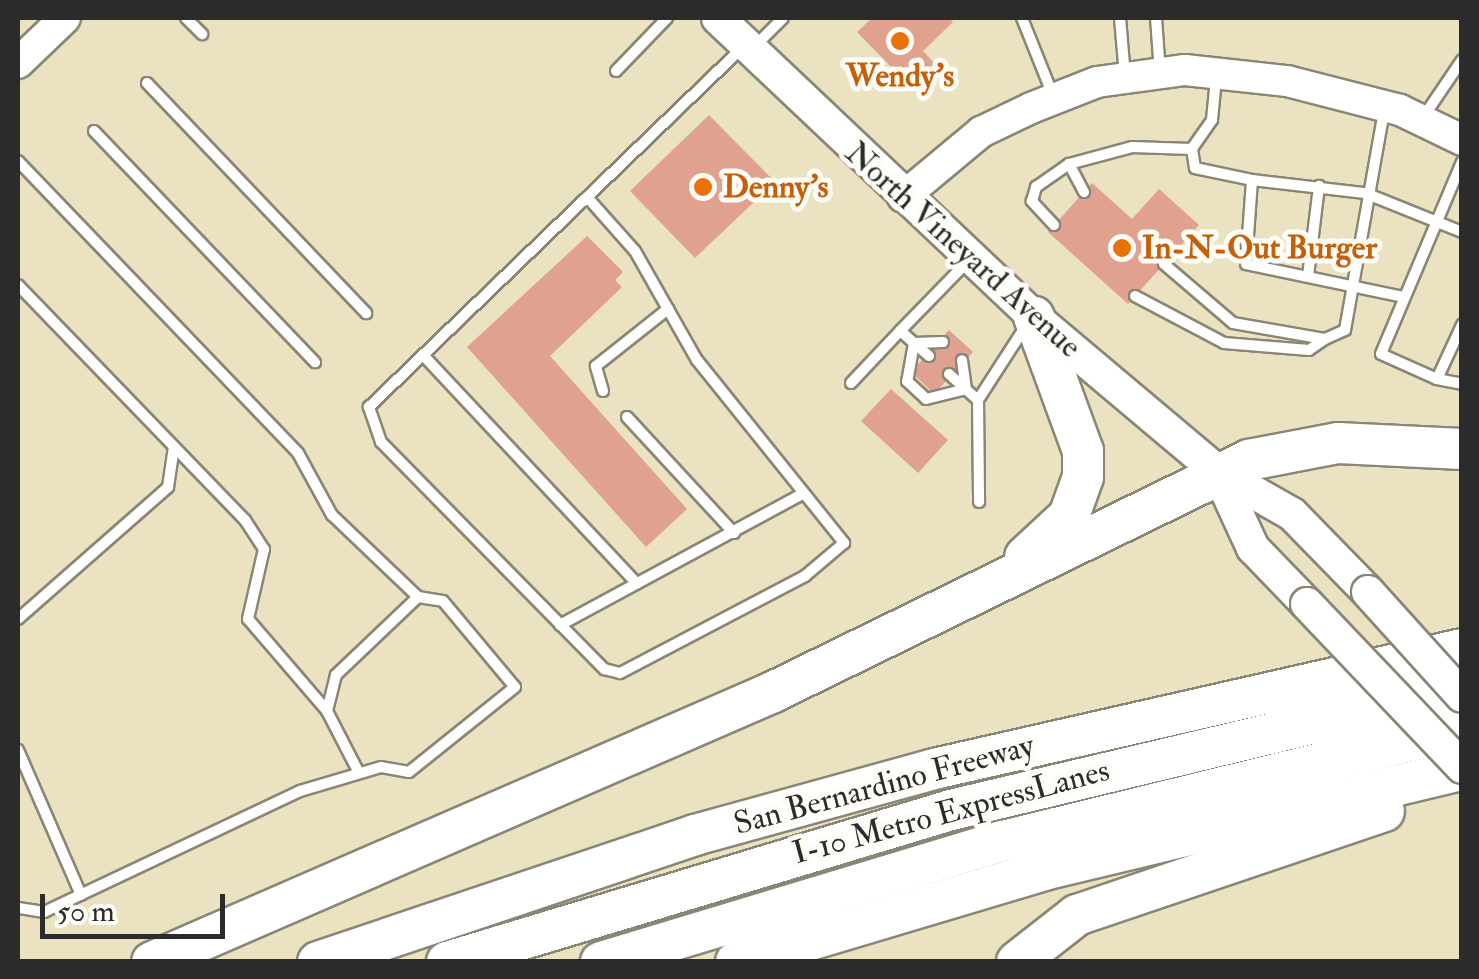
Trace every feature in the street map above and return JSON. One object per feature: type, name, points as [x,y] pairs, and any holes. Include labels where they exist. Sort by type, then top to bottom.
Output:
[{"type":"highway","points":[[974,596],[1058,530],[1083,476],[1083,451],[1034,317]]},
{"type":"highway","points":[[152,962],[974,596],[1218,472],[1282,448],[1462,449]]},
{"type":"highway","name":"San Bernardino Freeway","points":[[318,962],[694,835],[934,769],[1462,650]]},
{"type":"highway","name":"I-10 Metro ExpressLanes","points":[[447,962],[951,810],[1462,688]]},
{"type":"highway","name":"I-10 Metro ExpressLanes","points":[[601,962],[1002,841],[1462,728]]},
{"type":"highway","points":[[736,962],[1044,870],[1462,768]]},
{"type":"highway","points":[[1017,962],[1076,915],[1462,782]]},
{"type":"main road","name":"North Vineyard Avenue","points":[[718,18],[1034,317],[1218,472],[1292,514],[1462,696]]},
{"type":"main road","name":"North Vineyard Avenue","points":[[1218,472],[1253,548],[1462,768]]},
{"type":"street","points":[[18,63],[65,18]]},
{"type":"street","points":[[903,197],[980,132],[1054,99],[1125,78],[1160,74],[1217,73],[1385,106],[1462,140]]},
{"type":"lane","points":[[186,18],[202,34]]},
{"type":"lane","points":[[616,71],[668,18]]},
{"type":"lane","points":[[588,197],[635,251],[668,310],[844,543],[805,576],[620,674],[604,669],[381,442],[369,407],[588,197],[783,18]]},
{"type":"lane","points":[[1022,18],[1054,99]]},
{"type":"lane","points":[[1120,18],[1125,78]]},
{"type":"lane","points":[[1156,18],[1160,74]]},
{"type":"lane","points":[[1421,120],[1462,60]]},
{"type":"lane","points":[[1217,73],[1212,120],[1192,149],[1196,168],[1252,180],[1365,193],[1462,232]]},
{"type":"lane","points":[[148,83],[366,313]]},
{"type":"lane","points":[[1135,296],[1224,343],[1309,350],[1350,320],[1365,193],[1385,106]]},
{"type":"lane","points":[[94,131],[315,362]]},
{"type":"lane","points":[[1054,225],[1032,202],[1036,187],[1068,164],[1132,146],[1192,149]]},
{"type":"lane","points":[[18,161],[298,452],[332,514],[418,597],[442,601],[515,688],[408,772],[360,774],[300,791],[44,912],[18,908]]},
{"type":"lane","points":[[1462,162],[1381,354],[1437,378],[1462,384]]},
{"type":"lane","points":[[1068,164],[1084,192]]},
{"type":"lane","points":[[1252,180],[1246,264],[1404,297]]},
{"type":"lane","points":[[1308,276],[1319,186]]},
{"type":"lane","points":[[851,383],[971,257]]},
{"type":"lane","points":[[1164,264],[1233,322],[1325,338]]},
{"type":"lane","points":[[18,285],[245,520],[264,549],[248,619],[327,711],[360,774]]},
{"type":"lane","points":[[603,391],[596,366],[668,310]]},
{"type":"lane","points":[[979,502],[978,400],[1034,317]]},
{"type":"lane","points":[[1437,378],[1462,325]]},
{"type":"lane","points":[[900,332],[929,356]]},
{"type":"lane","points":[[914,343],[943,342]]},
{"type":"lane","points":[[914,343],[907,381],[926,399],[966,389]]},
{"type":"lane","points":[[422,356],[637,584]]},
{"type":"lane","points":[[962,360],[966,389]]},
{"type":"lane","points":[[949,374],[978,400]]},
{"type":"lane","points":[[627,417],[734,533]]},
{"type":"lane","points":[[18,620],[168,487],[174,447]]},
{"type":"lane","points":[[560,624],[804,492]]},
{"type":"lane","points":[[327,711],[336,675],[418,597]]},
{"type":"lane","points":[[18,750],[81,895]]},
{"type":"building","name":"Wendy's","points":[[872,18],[949,18],[953,22],[923,51],[935,64],[919,80],[906,66],[898,74],[857,32]]},
{"type":"building","name":"Denny's","points":[[709,115],[775,182],[695,258],[630,191]]},
{"type":"building","name":"In-N-Out Burger","points":[[1092,183],[1132,219],[1159,189],[1199,225],[1128,304],[1048,232]]},
{"type":"building","points":[[587,236],[623,272],[615,280],[622,287],[550,356],[687,509],[646,547],[467,347]]},
{"type":"building","points":[[949,330],[973,352],[934,394],[911,372]]},
{"type":"building","points":[[891,389],[948,440],[918,473],[861,421]]},
{"type":"place","name":"Wendy's","points":[[900,41]]},
{"type":"place","name":"Denny's","points":[[703,187]]},
{"type":"place","name":"In-N-Out Burger","points":[[1122,248]]}]
